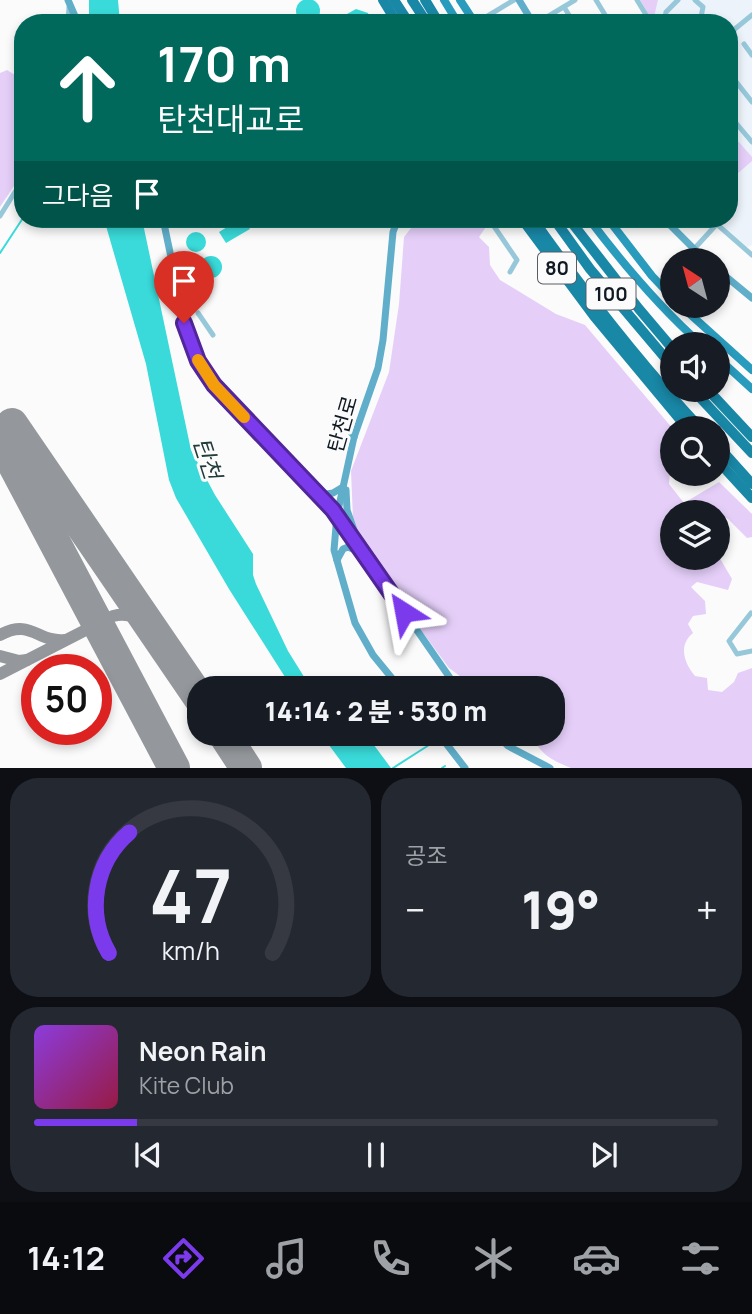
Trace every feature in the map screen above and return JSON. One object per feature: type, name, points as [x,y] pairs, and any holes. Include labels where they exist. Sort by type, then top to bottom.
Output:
[{"type":"highway","name":"80","points":[[529,228],[678,416]]},
{"type":"highway","name":"80","points":[[539,228],[597,314],[689,416]]},
{"type":"highway","name":"100","points":[[560,228],[590,269],[660,352]]},
{"type":"highway","name":"100","points":[[576,228],[660,334]]},
{"type":"highway","points":[[704,402],[752,453]]},
{"type":"highway","points":[[719,402],[752,437]]},
{"type":"highway","points":[[730,459],[752,484]]},
{"type":"highway","points":[[730,474],[752,498]]},
{"type":"main road","points":[[517,0],[528,14]]},
{"type":"main road","points":[[165,228],[184,323],[198,361],[214,385],[338,516],[449,676]]},
{"type":"main road","name":"탄천로","points":[[390,676],[360,634],[334,550],[343,487],[354,437],[378,368],[395,228]]},
{"type":"main road","points":[[596,228],[643,288],[687,332]]},
{"type":"main road","points":[[615,228],[660,284]]},
{"type":"main road","points":[[673,228],[693,248]]},
{"type":"main road","points":[[730,280],[752,298]]},
{"type":"main road","points":[[695,318],[752,369]]},
{"type":"main road","points":[[730,368],[752,389]]},
{"type":"main road","points":[[335,423],[346,424],[354,437]]},
{"type":"main road","points":[[346,471],[348,510],[358,543]]},
{"type":"main road","points":[[318,492],[333,493],[343,487]]},
{"type":"main road","points":[[337,561],[339,553],[348,547],[365,554]]},
{"type":"main road","points":[[448,746],[465,768]]},
{"type":"main road","points":[[507,746],[550,768]]},
{"type":"street","points":[[492,14],[517,0]]},
{"type":"street","points":[[551,14],[575,0]]},
{"type":"street","points":[[666,14],[678,0]]},
{"type":"street","points":[[564,7],[568,14]]},
{"type":"street","points":[[738,26],[752,15]]},
{"type":"street","points":[[744,44],[752,55]]},
{"type":"street","points":[[738,84],[752,102]]},
{"type":"street","points":[[738,125],[752,142]]},
{"type":"street","points":[[0,216],[14,193]]},
{"type":"street","points":[[495,228],[517,260],[510,272]]},
{"type":"street","points":[[695,248],[713,228]]},
{"type":"street","points":[[720,228],[749,249],[752,255]]},
{"type":"street","points":[[198,313],[213,335]]},
{"type":"street","points":[[742,379],[752,369]]},
{"type":"street","points":[[752,613],[729,641],[737,654],[752,651]]},
{"type":"shaded area","points":[[640,0],[658,0],[655,14],[648,14]]},
{"type":"shaded area","points":[[658,0],[752,0],[752,245],[747,247],[725,228],[738,228],[738,14],[655,14]]},
{"type":"shaded area","points":[[7,70],[14,74],[14,186],[0,207],[0,73]]},
{"type":"shaded area","points":[[738,141],[752,157],[752,161],[738,173]]},
{"type":"shaded area","points":[[411,228],[485,228],[479,237],[489,247],[490,265],[500,280],[556,314],[585,325],[662,416],[660,486],[671,486],[682,500],[660,500],[660,570],[727,570],[732,579],[728,590],[697,582],[691,587],[705,601],[706,614],[693,616],[688,624],[693,633],[685,643],[684,654],[695,676],[707,678],[708,690],[722,692],[734,682],[738,673],[752,668],[752,768],[571,768],[552,759],[538,746],[565,746],[565,676],[460,676],[449,668],[367,557],[353,519],[351,471],[389,372],[399,304],[404,237]]},
{"type":"shaded area","points":[[712,486],[723,486],[752,514],[752,537],[747,538],[730,521],[730,500],[689,500]]},
{"type":"water","points":[[89,0],[118,0],[119,14],[89,14]]},
{"type":"water","points":[[303,0],[313,0],[319,6],[319,14],[297,14],[297,6]]},
{"type":"water","points":[[356,9],[368,14],[347,14]]},
{"type":"water","name":"탄천","points":[[107,228],[144,228],[191,450],[215,495],[253,554],[256,584],[288,651],[304,676],[284,676],[229,589],[176,498],[169,480],[146,364]]},
{"type":"water","points":[[225,228],[250,229],[226,243],[219,232]]},
{"type":"water","points":[[196,232],[203,235],[206,242],[203,249],[196,252],[189,249],[186,242],[189,235]]},
{"type":"water","points":[[211,256],[219,259],[222,267],[219,275],[211,278],[203,275],[200,267],[203,259]]},
{"type":"water","points":[[330,746],[375,746],[391,768],[346,768]]},
{"type":"waterway","points":[[0,253],[16,228]]},
{"type":"waterway","points":[[393,768],[427,746]]},
{"type":"taxiway","points":[[0,674],[113,616],[134,617],[152,629]]},
{"type":"taxiway","points":[[0,635],[19,629],[65,640]]},
{"type":"taxiway","points":[[0,656],[21,661]]},
{"type":"runway","points":[[12,424],[187,680]]},
{"type":"runway","points":[[0,439],[174,768]]},
{"type":"runway","points":[[232,746],[246,768]]},
{"type":"slow traffic","points":[[198,360],[214,385],[244,417]]},
{"type":"route","points":[[184,323],[198,361],[214,385],[316,489],[358,543],[404,612]]}]
